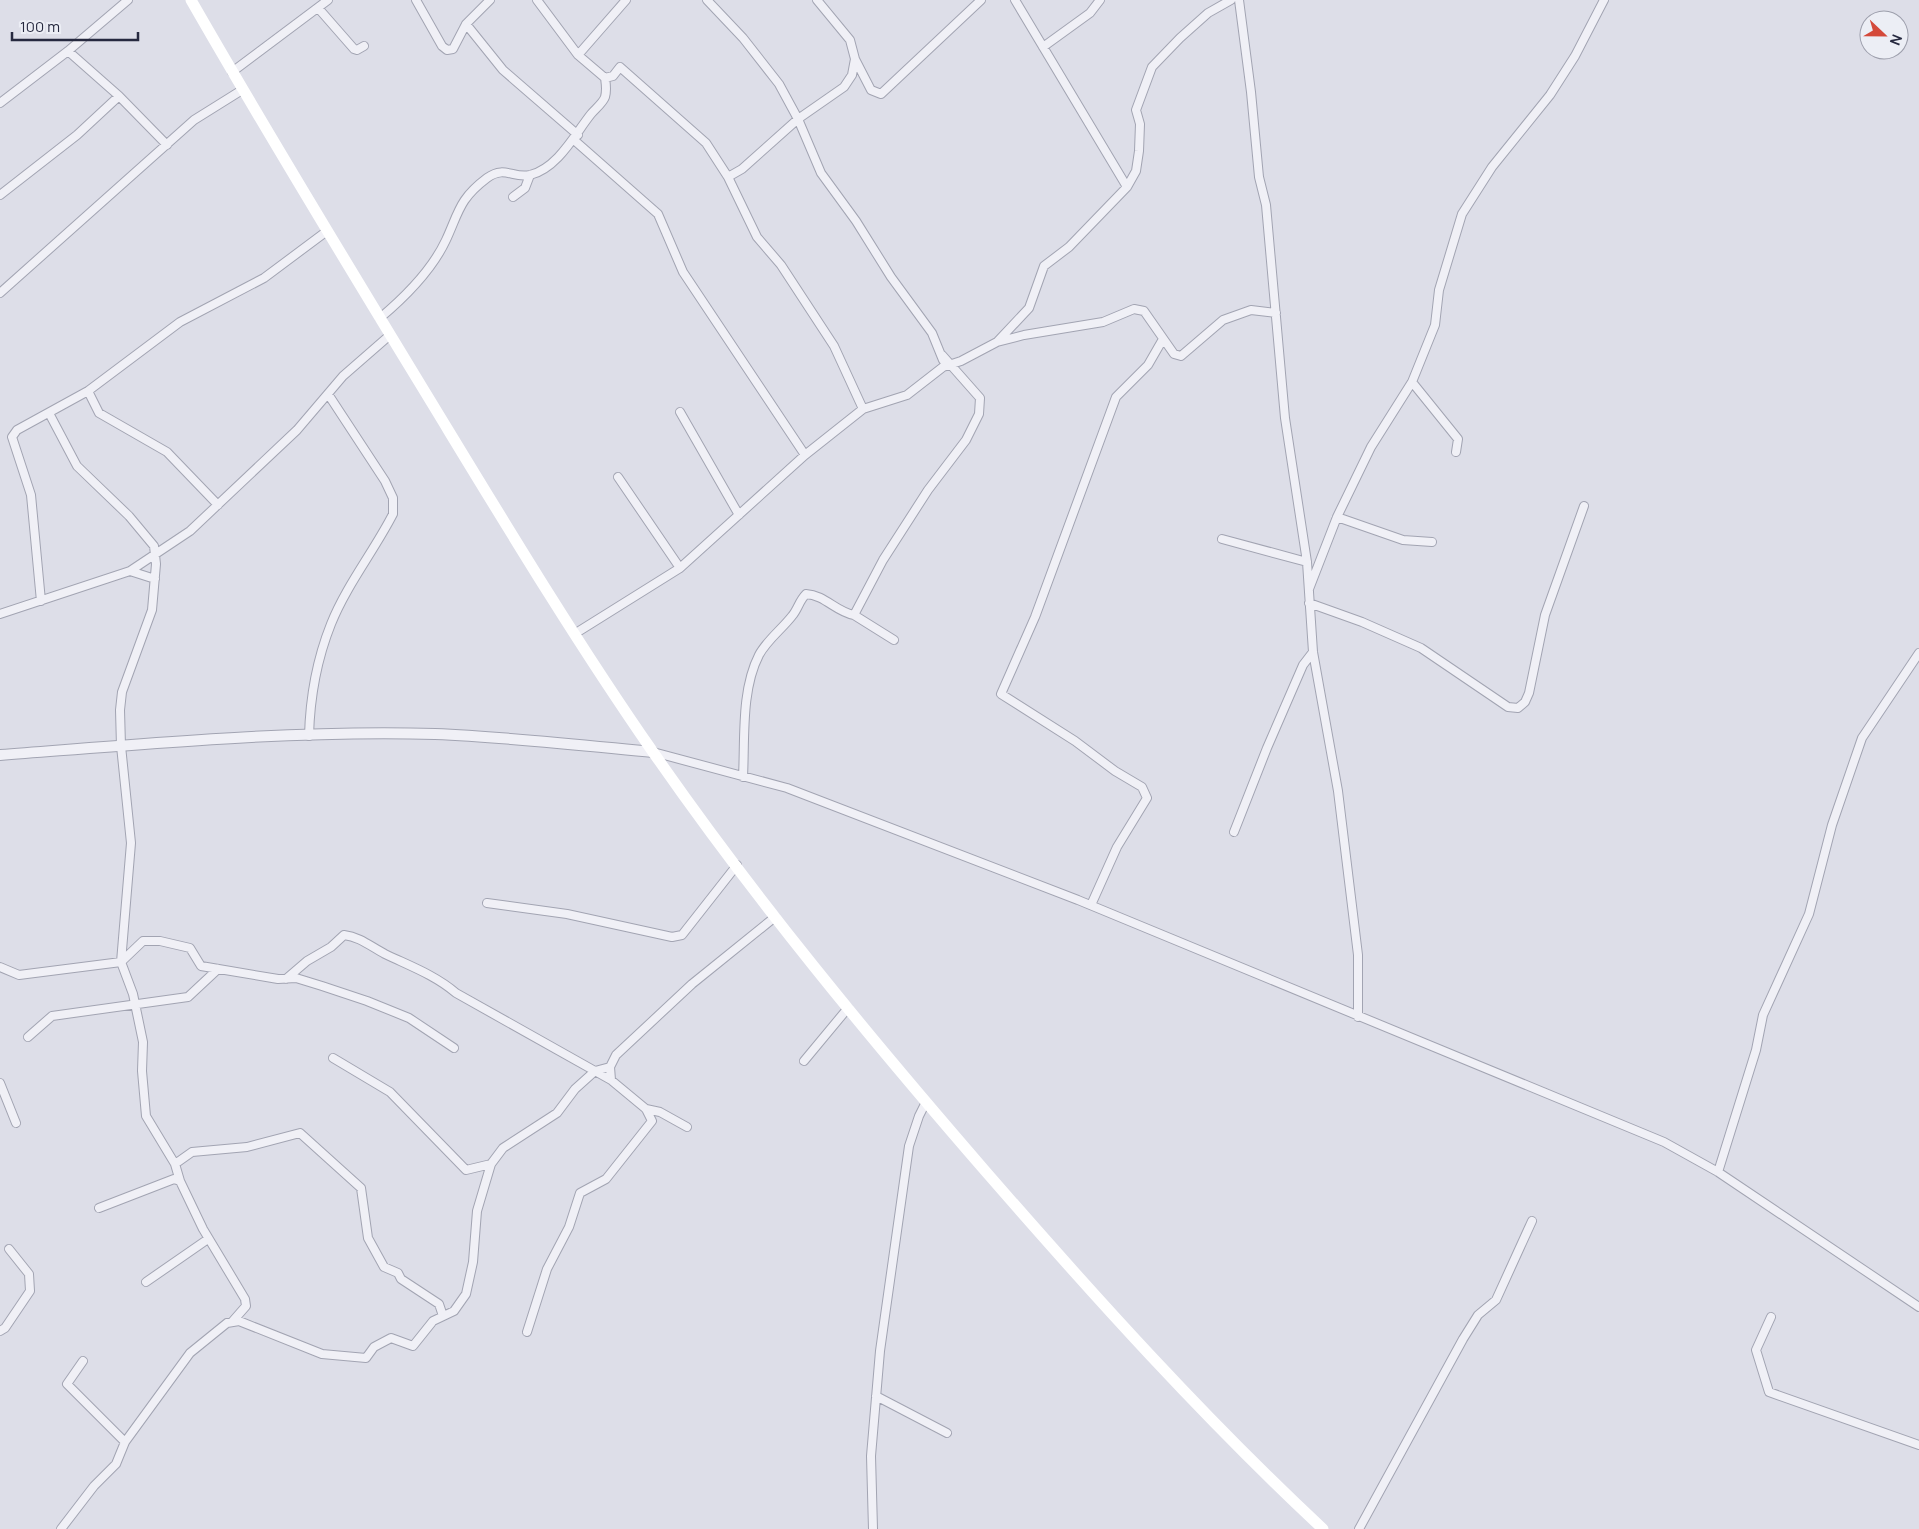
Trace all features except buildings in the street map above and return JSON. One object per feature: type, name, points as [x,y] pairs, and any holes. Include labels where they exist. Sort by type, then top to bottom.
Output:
[{"type":"main road","points":[[191,0],[242,90],[512,535],[653,752],[775,917],[926,1102],[1042,1236],[1219,1429],[1323,1529]]},
{"type":"street","points":[[0,103],[68,51],[128,0]]},
{"type":"street","points":[[232,72],[319,9],[328,0]]},
{"type":"street","points":[[416,0],[442,46],[447,50],[453,49],[466,24],[490,0]]},
{"type":"street","points":[[537,0],[578,55],[609,77]]},
{"type":"street","points":[[578,55],[626,0]]},
{"type":"street","points":[[707,0],[743,38],[779,84],[798,119],[820,173],[856,221],[892,277],[932,332],[947,366],[980,398],[979,414],[966,440],[928,490],[883,560],[854,615]]},
{"type":"street","points":[[817,0],[850,40],[855,59],[871,90],[881,94],[981,0]]},
{"type":"street","points":[[1014,0],[1127,187]]},
{"type":"street","points":[[1043,47],[1090,13],[1100,0]]},
{"type":"street","points":[[997,342],[1030,308],[1044,266],[1069,247],[1127,187],[1136,171],[1139,151],[1140,124],[1136,110],[1152,67],[1208,13],[1231,0]]},
{"type":"street","points":[[1239,0],[1251,92],[1259,177],[1266,205],[1284,418],[1307,562],[1312,652],[1341,811],[1358,955],[1358,1016]]},
{"type":"street","points":[[1308,590],[1337,517],[1371,448],[1412,382],[1435,325],[1439,290],[1462,214],[1492,166],[1550,95],[1575,56],[1604,0]]},
{"type":"street","points":[[319,9],[354,49],[364,46]]},
{"type":"street","points":[[466,24],[503,70],[658,214],[683,272],[805,456]]},
{"type":"street","points":[[68,51],[119,96],[167,145]]},
{"type":"street","points":[[728,177],[742,169],[798,119],[844,87],[852,75],[855,59]]},
{"type":"street","points":[[380,318],[400,300],[431,263],[446,240],[456,213],[465,199],[488,178],[500,172],[530,175],[545,167],[576,137],[605,99],[609,77],[620,67],[706,144],[728,177],[757,237],[781,265],[834,346],[864,409]]},
{"type":"street","points":[[0,293],[194,120],[242,90]]},
{"type":"street","points":[[0,195],[77,135],[119,96]]},
{"type":"street","points":[[513,197],[525,188],[530,175]]},
{"type":"street","points":[[41,601],[31,495],[12,437],[17,430],[88,391],[180,322],[264,278],[328,231]]},
{"type":"street","points":[[576,633],[680,568],[805,456],[864,409],[907,395],[947,366],[997,342],[1024,335],[1103,322],[1134,309],[1144,311],[1174,354],[1181,356],[1222,320],[1250,310],[1276,312]]},
{"type":"street","points":[[0,614],[130,571],[190,531],[298,430],[343,376],[390,335]]},
{"type":"street","points":[[1091,905],[1117,846],[1144,806],[1147,798],[1146,793],[1142,787],[1115,771],[1075,741],[1001,694],[1035,617],[1116,397],[1148,365],[1163,340]]},
{"type":"street","points":[[1412,382],[1458,439],[1456,452]]},
{"type":"street","points":[[88,391],[99,412],[167,452],[218,505]]},
{"type":"street","points":[[308,736],[309,706],[331,623],[393,514],[393,498],[385,481],[328,394]]},
{"type":"street","points":[[680,412],[739,515]]},
{"type":"street","points":[[49,413],[77,466],[129,516],[154,546],[155,579],[152,610],[122,692],[121,746],[131,843],[121,962],[135,1004],[143,1042],[142,1071],[146,1116],[176,1164],[180,1181],[208,1238],[245,1299],[246,1306],[232,1322]]},
{"type":"street","points":[[618,476],[680,568]]},
{"type":"street","points":[[1309,603],[1362,622],[1421,648],[1508,707],[1518,708],[1525,702],[1529,693],[1545,615],[1584,506]]},
{"type":"street","points":[[1337,517],[1403,540],[1432,542]]},
{"type":"street","points":[[1222,539],[1307,562]]},
{"type":"street","points":[[130,571],[155,579]]},
{"type":"street","points":[[743,776],[751,675],[760,654],[792,616],[800,600],[806,594],[816,595],[846,614],[854,615],[894,640]]},
{"type":"street","points":[[1234,832],[1266,748],[1303,665],[1312,652]]},
{"type":"street","points":[[1718,1172],[1756,1050],[1763,1015],[1809,914],[1832,825],[1862,738],[1919,653]]},
{"type":"street","points":[[0,755],[247,736],[433,734],[523,739],[653,752],[787,788],[1091,905],[1664,1142],[1718,1172],[1919,1307]]},
{"type":"street","points":[[487,903],[567,914],[672,938],[682,935],[737,865]]},
{"type":"street","points":[[610,1080],[610,1067],[616,1055],[692,984],[775,917]]},
{"type":"street","points":[[286,979],[308,961],[331,947],[344,935],[357,937],[380,951],[439,979],[456,993],[610,1080],[646,1108],[660,1112],[687,1127]]},
{"type":"street","points":[[0,967],[19,975],[121,962],[143,941],[160,941],[190,948],[200,966],[286,979],[296,978],[367,1001],[409,1018],[454,1048]]},
{"type":"street","points":[[28,1037],[52,1016],[188,997],[218,969]]},
{"type":"street","points":[[804,1061],[848,1008]]},
{"type":"street","points":[[333,1058],[390,1092],[466,1170],[491,1164]]},
{"type":"street","points":[[61,1529],[94,1486],[116,1464],[125,1442],[190,1353],[226,1323],[239,1321],[322,1354],[366,1358],[374,1347],[391,1338],[413,1346],[433,1321],[454,1312],[466,1294],[473,1262],[476,1212],[491,1164],[502,1148],[557,1114],[575,1089],[595,1071],[610,1067]]},
{"type":"street","points":[[0,1083],[16,1123]]},
{"type":"street","points":[[873,1529],[871,1456],[876,1396],[909,1146],[926,1102]]},
{"type":"street","points":[[528,1332],[547,1269],[569,1227],[580,1193],[606,1179],[629,1152],[652,1121],[646,1108]]},
{"type":"street","points":[[176,1164],[192,1152],[247,1147],[300,1133],[361,1188],[368,1238],[384,1267],[398,1273],[401,1279],[439,1304],[444,1316]]},
{"type":"street","points":[[99,1208],[174,1179],[180,1181]]},
{"type":"street","points":[[1359,1529],[1463,1339],[1478,1316],[1496,1300],[1532,1221]]},
{"type":"street","points":[[146,1282],[208,1238]]},
{"type":"street","points":[[0,1331],[5,1328],[30,1291],[29,1274],[9,1249]]},
{"type":"street","points":[[1770,1317],[1756,1350],[1770,1392],[1919,1444]]},
{"type":"street","points":[[83,1361],[67,1384],[125,1442]]},
{"type":"street","points":[[876,1396],[947,1432]]}]
